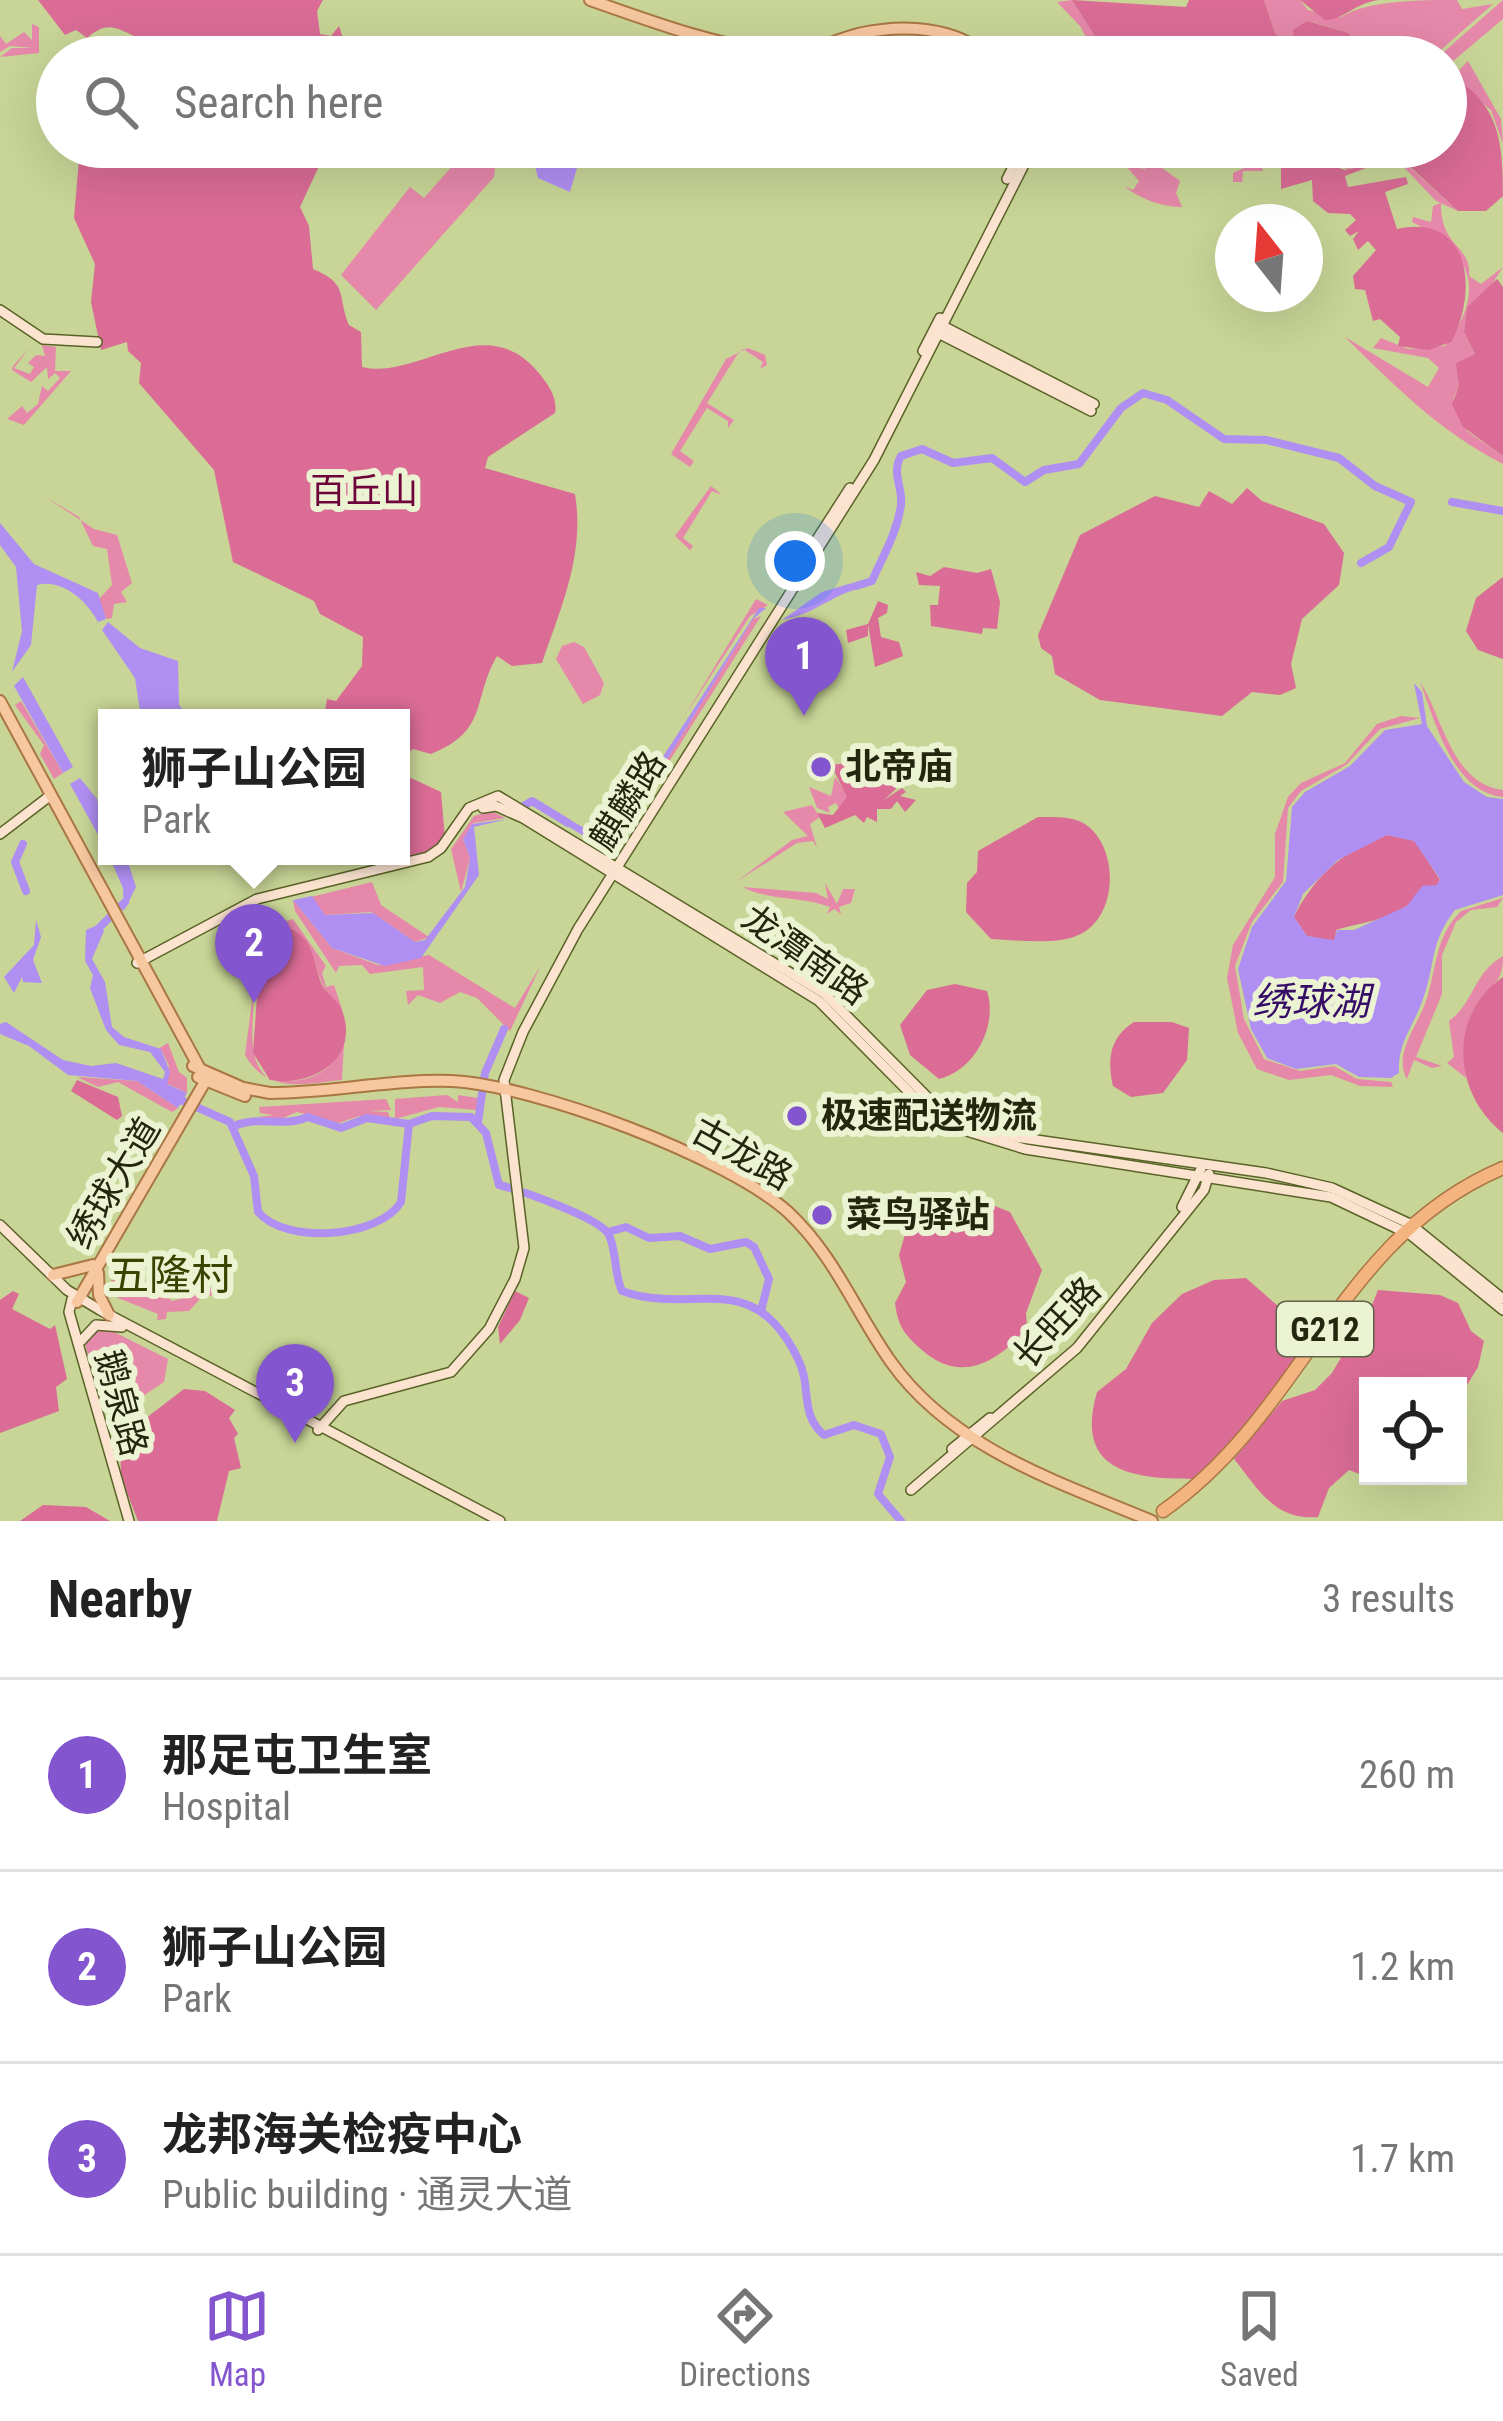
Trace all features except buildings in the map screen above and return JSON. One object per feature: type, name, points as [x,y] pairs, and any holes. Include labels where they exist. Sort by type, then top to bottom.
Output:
[{"type":"highway","name":"G212","points":[[1148,1519],[1254,1431],[1356,1282],[1407,1227],[1503,1168]]},
{"type":"main road","points":[[592,0],[694,36]]},
{"type":"main road","points":[[859,36],[944,31],[964,36]]},
{"type":"main road","name":"麒麟路","points":[[938,328],[1013,168]]},
{"type":"main road","name":"麒麟路","points":[[492,1088],[505,1072],[541,994],[614,868],[881,436],[1022,168]]},
{"type":"main road","points":[[0,307],[39,337],[96,339]]},
{"type":"main road","points":[[938,328],[1092,408]]},
{"type":"main road","points":[[0,700],[201,1073]]},
{"type":"main road","points":[[0,713],[18,754],[48,795],[73,854],[114,912]]},
{"type":"main road","points":[[0,831],[48,795]]},
{"type":"main road","name":"龙潭南路","points":[[410,861],[433,855],[470,810],[498,796],[508,806],[558,827],[739,954],[828,1008],[934,1114],[986,1139],[1312,1182],[1363,1196],[1374,1210]]},
{"type":"main road","name":"龙潭南路","points":[[523,813],[772,957],[850,1015],[909,1081],[948,1113],[989,1132],[1046,1147],[1066,1143],[1118,1156]]},
{"type":"main road","name":"龙潭南路","points":[[141,964],[246,908],[395,865]]},
{"type":"main road","points":[[141,964],[174,1012],[201,1073],[199,1093],[184,1117]]},
{"type":"main road","name":"古龙路","points":[[201,1073],[257,1096],[287,1101],[312,1094],[424,1090],[449,1082]]},
{"type":"main road","name":"古龙路","points":[[257,1096],[449,1082],[492,1088],[558,1106],[742,1180],[813,1234],[879,1347],[922,1401],[969,1439],[1018,1467]]},
{"type":"main road","name":"麒麟路","points":[[317,1426],[338,1403],[432,1381],[456,1369],[477,1348],[520,1263],[525,1231],[508,1112],[492,1088]]},
{"type":"main road","name":"麒麟路","points":[[492,1088],[515,1176]]},
{"type":"main road","points":[[508,1112],[519,1102]]},
{"type":"main road","name":"古龙路","points":[[558,1106],[584,1122],[612,1128],[695,1167],[760,1202],[819,1257],[851,1297]]},
{"type":"main road","name":"绣球大道","points":[[95,1266],[169,1131],[184,1117]]},
{"type":"main road","name":"绣球大道","points":[[73,1299],[184,1117]]},
{"type":"main road","name":"龙潭南路","points":[[1205,1169],[1312,1191],[1374,1210],[1407,1227],[1503,1310]]},
{"type":"main road","name":"长旺路","points":[[909,1488],[1096,1328],[1204,1190],[1205,1169]]},
{"type":"main road","points":[[0,1227],[73,1299],[487,1521]]},
{"type":"main road","points":[[0,1227],[73,1299],[500,1521]]},
{"type":"main road","name":"龙潭南路","points":[[1433,1249],[1503,1298]]},
{"type":"main road","points":[[53,1276],[95,1266],[98,1293],[109,1315]]},
{"type":"main road","name":"鹅泉路","points":[[73,1299],[131,1521]]},
{"type":"main road","name":"鹅泉路","points":[[73,1299],[98,1426],[131,1521]]},
{"type":"main road","points":[[81,1341],[96,1325],[122,1327]]},
{"type":"main road","name":"古龙路","points":[[922,1401],[947,1416],[987,1457],[1148,1519]]},
{"type":"main road","name":"古龙路","points":[[1042,1476],[1068,1482],[1110,1512],[1148,1519]]},
{"type":"shaded area","points":[[1072,0],[1095,36],[1085,36],[1057,2]]},
{"type":"shaded area","points":[[1264,0],[1300,0],[1308,10],[1341,17],[1396,2],[1457,0],[1462,9],[1493,4],[1457,36],[1351,36],[1308,21],[1299,36],[1275,33]]},
{"type":"shaded area","points":[[1503,0],[1503,19],[1467,49],[1467,36],[1462,36]]},
{"type":"shaded area","points":[[32,24],[39,28],[36,53],[0,57],[12,48],[34,48],[10,46],[0,52],[0,36],[6,44],[24,32],[32,40]]},
{"type":"shaded area","points":[[1467,62],[1501,119],[1503,144],[1491,110],[1467,91]]},
{"type":"shaded area","points":[[450,168],[495,168],[494,177],[376,310],[341,275],[410,187],[424,198]]},
{"type":"shaded area","points":[[1128,168],[1162,168],[1180,181],[1176,193],[1182,207],[1152,201],[1124,186],[1133,190],[1139,181]]},
{"type":"shaded area","points":[[1244,168],[1263,171],[1243,171],[1242,182],[1233,182],[1233,173]]},
{"type":"shaded area","points":[[1405,168],[1411,168],[1458,211],[1436,201]]},
{"type":"shaded area","points":[[1441,203],[1445,229],[1466,258],[1469,276],[1481,284],[1503,267],[1490,287],[1467,307],[1464,332],[1475,354],[1457,363],[1459,386],[1453,399],[1467,431],[1503,456],[1503,464],[1439,423],[1345,337],[1428,387],[1439,368],[1428,358],[1373,348],[1381,338],[1408,349],[1445,346],[1459,325],[1467,306],[1466,272],[1447,245],[1412,222],[1413,217],[1431,222],[1433,206]]},
{"type":"shaded area","points":[[42,345],[56,347],[55,371],[71,371],[24,425],[7,419],[22,406],[27,413],[38,404],[42,386],[48,391],[60,378],[55,373],[48,379],[47,367],[31,382],[12,370],[29,348],[14,368],[30,374],[34,367],[28,363],[36,355],[45,356]]},
{"type":"shaded area","points":[[744,350],[765,355],[767,365],[760,369],[763,362]]},
{"type":"shaded area","points":[[740,352],[707,403],[734,420],[728,428],[728,421],[707,408],[680,451],[694,461],[690,467],[671,454],[726,359]]},
{"type":"shaded area","points":[[711,486],[722,495],[712,491],[683,538],[693,546],[690,550],[675,536]]},
{"type":"shaded area","points":[[80,520],[117,535],[132,583],[121,592],[127,602],[114,604],[112,618],[106,619],[99,599],[112,585],[107,549],[93,546]]},
{"type":"shaded area","points":[[756,599],[768,605],[750,616],[682,720]]},
{"type":"shaded area","points":[[761,616],[617,844],[599,845],[622,833],[753,619]]},
{"type":"shaded area","points":[[574,642],[584,647],[604,683],[600,695],[583,704],[556,659],[562,646]]},
{"type":"shaded area","points":[[1420,682],[1460,762],[1485,785],[1503,790],[1503,797],[1485,792],[1458,768],[1439,734]]},
{"type":"shaded area","points":[[21,701],[63,773],[54,779],[40,754],[44,745],[15,705]]},
{"type":"shaded area","points":[[1401,716],[1420,718],[1380,729],[1346,765],[1301,791],[1288,808],[1283,882],[1252,922],[1235,966],[1244,1019],[1264,1059],[1300,1071],[1334,1066],[1357,1079],[1391,1082],[1393,1087],[1360,1086],[1331,1075],[1289,1080],[1257,1069],[1238,1033],[1227,978],[1233,945],[1275,877],[1275,834],[1288,797],[1301,783],[1345,763],[1377,724]]},
{"type":"shaded area","points":[[835,777],[848,796],[839,809],[836,803],[828,807],[830,813],[817,808],[809,787],[831,796]]},
{"type":"shaded area","points":[[812,805],[820,817],[810,824],[817,848],[813,841],[797,843],[736,882],[792,840],[808,836],[783,812]]},
{"type":"shaded area","points":[[491,811],[505,818],[473,823],[463,839],[470,858],[461,892],[451,849],[474,816]]},
{"type":"shaded area","points":[[372,882],[381,905],[429,937],[415,942],[371,912],[325,915],[311,897]]},
{"type":"shaded area","points":[[825,883],[837,904],[843,889],[855,889],[851,903],[839,907],[841,914],[834,909],[827,914],[830,907],[743,887],[816,893],[828,899]]},
{"type":"shaded area","points":[[1503,898],[1497,907],[1471,910],[1456,922],[1442,955],[1442,994],[1416,1057],[1442,1066],[1432,1068],[1414,1060],[1407,1079],[1405,1049],[1427,998],[1446,931],[1461,911]]},
{"type":"shaded area","points":[[293,900],[332,948],[378,965],[429,955],[515,1008],[541,965],[510,1031],[477,998],[460,992],[440,1003],[418,995],[408,1005],[406,991],[424,990],[423,967],[370,974],[362,965],[339,966],[336,973],[295,911]]},
{"type":"shaded area","points":[[293,919],[326,966],[322,973],[326,987],[334,985],[343,1012],[324,987],[309,946],[287,927],[247,964],[252,978],[255,1056],[268,1078],[245,1055],[252,1001],[239,966],[242,951],[257,930]]},
{"type":"shaded area","points":[[1503,956],[1500,975],[1476,1005],[1468,1025],[1466,1078],[1447,1063],[1454,1057],[1449,1021],[1485,971]]},
{"type":"shaded area","points":[[168,1043],[179,1072],[187,1078],[187,1093],[166,1083],[169,1066],[161,1049],[156,1050]]},
{"type":"shaded area","points":[[344,1043],[342,1080],[288,1084],[274,1080],[314,1076],[331,1064]]},
{"type":"shaded area","points":[[77,1077],[137,1081],[178,1108],[172,1112],[118,1082],[98,1087]]},
{"type":"shaded area","points":[[447,1095],[458,1102],[458,1095],[478,1098],[477,1110],[439,1107],[395,1119],[395,1099]]},
{"type":"shaded area","points":[[386,1099],[391,1110],[368,1111],[388,1112],[390,1118],[359,1116],[339,1123],[297,1112],[281,1119],[258,1117],[273,1115],[260,1113],[259,1107]]},
{"type":"shaded area","points":[[121,1263],[129,1268],[128,1280],[154,1282],[172,1301],[195,1295],[194,1285],[199,1292],[216,1286],[215,1294],[200,1299],[189,1311],[167,1312],[166,1319],[157,1320],[158,1314],[118,1298],[117,1291],[129,1292],[123,1282],[111,1281]]},
{"type":"shaded area","points":[[106,1328],[168,1359],[164,1382],[113,1416],[101,1410],[85,1343],[93,1329]]},
{"type":"green space","points":[[38,0],[323,0],[317,11],[320,34],[331,36],[133,36],[113,28],[90,36],[76,30],[65,35]]},
{"type":"green space","points":[[1072,0],[1186,7],[1189,0],[1264,0],[1278,36],[1095,36]]},
{"type":"green space","points":[[1300,0],[1379,0],[1325,20]]},
{"type":"green space","points":[[1307,21],[1351,36],[1294,36],[1293,30]]},
{"type":"green space","points":[[1467,88],[1495,125],[1503,196],[1486,211],[1458,211],[1412,168],[1467,168]]},
{"type":"green space","name":"百丘山","points":[[78,168],[318,168],[300,207],[309,226],[313,269],[337,285],[349,325],[361,332],[362,367],[383,369],[474,346],[496,346],[517,354],[549,386],[555,413],[488,457],[485,468],[575,494],[577,538],[569,580],[542,663],[512,666],[497,656],[471,724],[449,745],[431,754],[410,751],[410,709],[325,709],[327,699],[336,701],[362,666],[363,637],[320,614],[314,601],[233,562],[214,470],[139,383],[141,363],[128,351],[127,342],[101,350],[91,302],[95,264],[74,218]]},
{"type":"green space","points":[[1281,168],[1366,168],[1345,176],[1348,187],[1406,177],[1408,184],[1385,192],[1397,229],[1422,227],[1441,233],[1462,261],[1464,302],[1451,342],[1429,350],[1398,346],[1400,337],[1380,319],[1373,321],[1365,290],[1355,289],[1353,276],[1376,250],[1368,241],[1358,250],[1353,239],[1359,231],[1350,236],[1345,230],[1356,220],[1350,214],[1328,213],[1323,204],[1313,201],[1312,180],[1281,189]]},
{"type":"green space","points":[[1497,279],[1503,287],[1503,456],[1463,427],[1452,404],[1459,386],[1456,363],[1475,354],[1464,332],[1467,307]]},
{"type":"green space","points":[[1247,488],[1262,501],[1324,524],[1344,553],[1339,585],[1302,619],[1291,664],[1296,688],[1280,695],[1252,692],[1222,716],[1100,700],[1055,674],[1052,656],[1041,648],[1038,635],[1080,535],[1155,496],[1199,507],[1209,491],[1232,504]]},
{"type":"green space","points":[[944,567],[977,573],[991,569],[1000,602],[997,629],[983,628],[982,634],[931,626],[930,605],[938,605],[940,586],[919,585],[916,572],[930,576]]},
{"type":"green space","points":[[1503,577],[1503,659],[1478,650],[1466,631],[1476,598]]},
{"type":"green space","points":[[878,601],[888,605],[887,613],[878,618],[881,637],[899,642],[903,656],[875,667],[868,624]]},
{"type":"green space","points":[[868,624],[868,636],[848,643],[846,630]]},
{"type":"green space","points":[[865,761],[873,761],[879,780],[886,770],[894,769],[896,789],[884,800],[902,788],[906,792],[900,796],[916,800],[905,812],[897,801],[891,809],[877,809],[877,822],[867,817],[864,823],[855,815],[825,828],[817,813],[833,815],[847,797],[831,765],[848,763],[850,775]]},
{"type":"green space","points":[[410,778],[441,792],[445,838],[426,853],[410,857]]},
{"type":"green space","points":[[1038,817],[1075,820],[1096,835],[1109,865],[1107,900],[1090,928],[1076,936],[1046,941],[991,939],[966,912],[967,883],[977,872],[978,851]]},
{"type":"green space","points":[[1387,835],[1415,841],[1440,880],[1437,885],[1391,914],[1336,930],[1335,941],[1307,936],[1294,917],[1310,890],[1344,857]]},
{"type":"green space","points":[[282,926],[306,941],[321,983],[341,1008],[346,1030],[344,1045],[328,1067],[285,1081],[270,1080],[253,1053],[257,996],[247,957],[262,933]]},
{"type":"green space","points":[[1503,977],[1503,1133],[1474,1098],[1463,1055],[1472,1012]]},
{"type":"green space","points":[[955,984],[987,991],[989,1018],[973,1056],[939,1079],[910,1055],[900,1025],[927,990]]},
{"type":"green space","points":[[1134,1022],[1172,1022],[1189,1028],[1187,1060],[1163,1093],[1131,1097],[1113,1086],[1112,1050],[1119,1035]]},
{"type":"green space","points":[[77,1080],[118,1097],[122,1116],[117,1120],[71,1091]]},
{"type":"green space","points":[[972,1197],[1010,1212],[1042,1270],[1026,1313],[1027,1327],[1016,1339],[979,1364],[951,1366],[922,1350],[900,1324],[895,1303],[906,1282],[899,1255],[906,1231],[950,1199]]},
{"type":"green space","points":[[1246,1278],[1277,1305],[1300,1353],[1261,1418],[1198,1479],[1153,1477],[1116,1467],[1094,1441],[1097,1392],[1126,1369],[1152,1323],[1182,1294],[1214,1280]]},
{"type":"green space","points":[[1378,1290],[1440,1295],[1458,1303],[1471,1331],[1484,1341],[1478,1367],[1467,1385],[1467,1377],[1359,1377],[1359,1474],[1349,1470],[1329,1488],[1318,1517],[1290,1514],[1268,1500],[1234,1459],[1282,1401],[1315,1390],[1332,1373],[1349,1344],[1355,1311],[1372,1305]]},
{"type":"green space","points":[[13,1291],[19,1294],[12,1309],[50,1329],[55,1325],[67,1379],[56,1387],[59,1411],[0,1433],[0,1300]]},
{"type":"green space","points":[[515,1291],[529,1298],[520,1320],[500,1344],[498,1327]]},
{"type":"green space","points":[[184,1389],[205,1391],[235,1410],[229,1418],[238,1434],[234,1438],[241,1468],[229,1471],[217,1521],[138,1521],[121,1477],[120,1438]]},
{"type":"green space","points":[[43,1505],[86,1507],[110,1521],[20,1521]]},
{"type":"water","points":[[536,168],[577,168],[570,192],[538,178]]},
{"type":"water","points":[[0,523],[34,564],[98,593],[106,619],[98,622],[64,588],[37,585],[31,645],[12,672],[22,631],[16,567],[0,545]]},
{"type":"water","points":[[852,583],[866,587],[782,620],[822,592]]},
{"type":"water","points":[[759,608],[766,608],[753,619],[619,838],[599,845],[559,821],[565,817],[602,838],[613,834]]},
{"type":"water","points":[[108,622],[140,648],[178,661],[182,709],[140,709],[135,678],[102,630]]},
{"type":"water","points":[[23,677],[73,767],[63,773],[14,686]]},
{"type":"water","name":"绣球湖","points":[[1414,683],[1422,692],[1427,726],[1464,782],[1487,797],[1503,799],[1503,895],[1455,910],[1447,922],[1403,1044],[1399,1073],[1391,1078],[1359,1077],[1336,1064],[1296,1069],[1267,1058],[1251,1029],[1238,969],[1252,927],[1286,881],[1292,807],[1305,792],[1350,766],[1385,730],[1422,724]],"holes":[[[1387,835],[1414,841],[1440,879],[1437,885],[1422,886],[1407,906],[1354,930],[1337,930],[1334,940],[1307,936],[1294,917],[1303,894],[1338,860]]]},
{"type":"water","points":[[80,778],[97,799],[98,835],[70,784]]},
{"type":"water","points":[[508,819],[474,827],[479,875],[421,958],[385,966],[332,948],[293,900],[312,896],[325,915],[373,913],[415,942],[425,940],[465,887],[470,858],[463,839],[472,824]]},
{"type":"water","points":[[113,865],[129,865],[136,887],[124,911],[123,888]]},
{"type":"water","points":[[36,920],[41,937],[33,960],[42,983],[23,982],[22,977],[14,993],[4,977],[34,945]]},
{"type":"water","points":[[100,924],[104,931],[92,959],[105,982],[112,1027],[124,1037],[161,1049],[170,1072],[167,1084],[187,1093],[178,1108],[137,1081],[68,1075],[29,1046],[0,1034],[0,1024],[6,1022],[63,1060],[91,1066],[116,1063],[163,1079],[165,1072],[150,1052],[119,1045],[106,1030],[85,961],[86,930]]},
{"type":"waterway","points":[[856,586],[872,581],[896,525],[901,456],[922,449],[953,463],[992,458],[1025,482],[1044,470],[1079,464],[1121,408],[1143,393],[1167,400],[1224,439],[1266,440],[1339,458],[1375,486],[1411,502],[1389,547],[1361,563]]},
{"type":"waterway","points":[[1452,502],[1503,511]]},
{"type":"waterway","points":[[515,811],[532,801],[568,823]]},
{"type":"waterway","points":[[23,844],[15,862],[26,891]]},
{"type":"waterway","points":[[94,933],[125,902]]},
{"type":"waterway","points":[[478,1122],[485,1073],[504,1029]]},
{"type":"waterway","points":[[174,1097],[230,1122],[254,1176],[258,1212],[271,1223],[310,1233],[353,1230],[390,1214],[401,1202],[409,1124],[432,1116],[471,1117],[486,1133],[499,1185],[603,1228],[609,1235],[622,1291],[648,1297],[720,1299],[761,1312],[780,1330],[798,1359],[816,1427],[824,1435],[854,1425],[881,1434],[890,1457],[878,1494],[901,1521]]},
{"type":"waterway","points":[[234,1126],[308,1117],[341,1128],[367,1118],[409,1124]]},
{"type":"waterway","points":[[608,1232],[626,1227],[649,1238],[680,1236],[710,1249],[746,1242],[754,1247],[769,1279],[761,1311]]},
{"type":"place","name":"那足屯卫生室","points":[[804,716]]},
{"type":"place","name":"北帝庙","points":[[821,767]]},
{"type":"place","name":"狮子山公园","points":[[254,1003]]},
{"type":"place","name":"极速配送物流","points":[[797,1116]]},
{"type":"place","name":"菜鸟驿站","points":[[822,1215]]},
{"type":"place","name":"龙邦海关检疫中心","points":[[295,1443]]},
{"type":"district","name":"五隆村","points":[[170,1275]]}]
